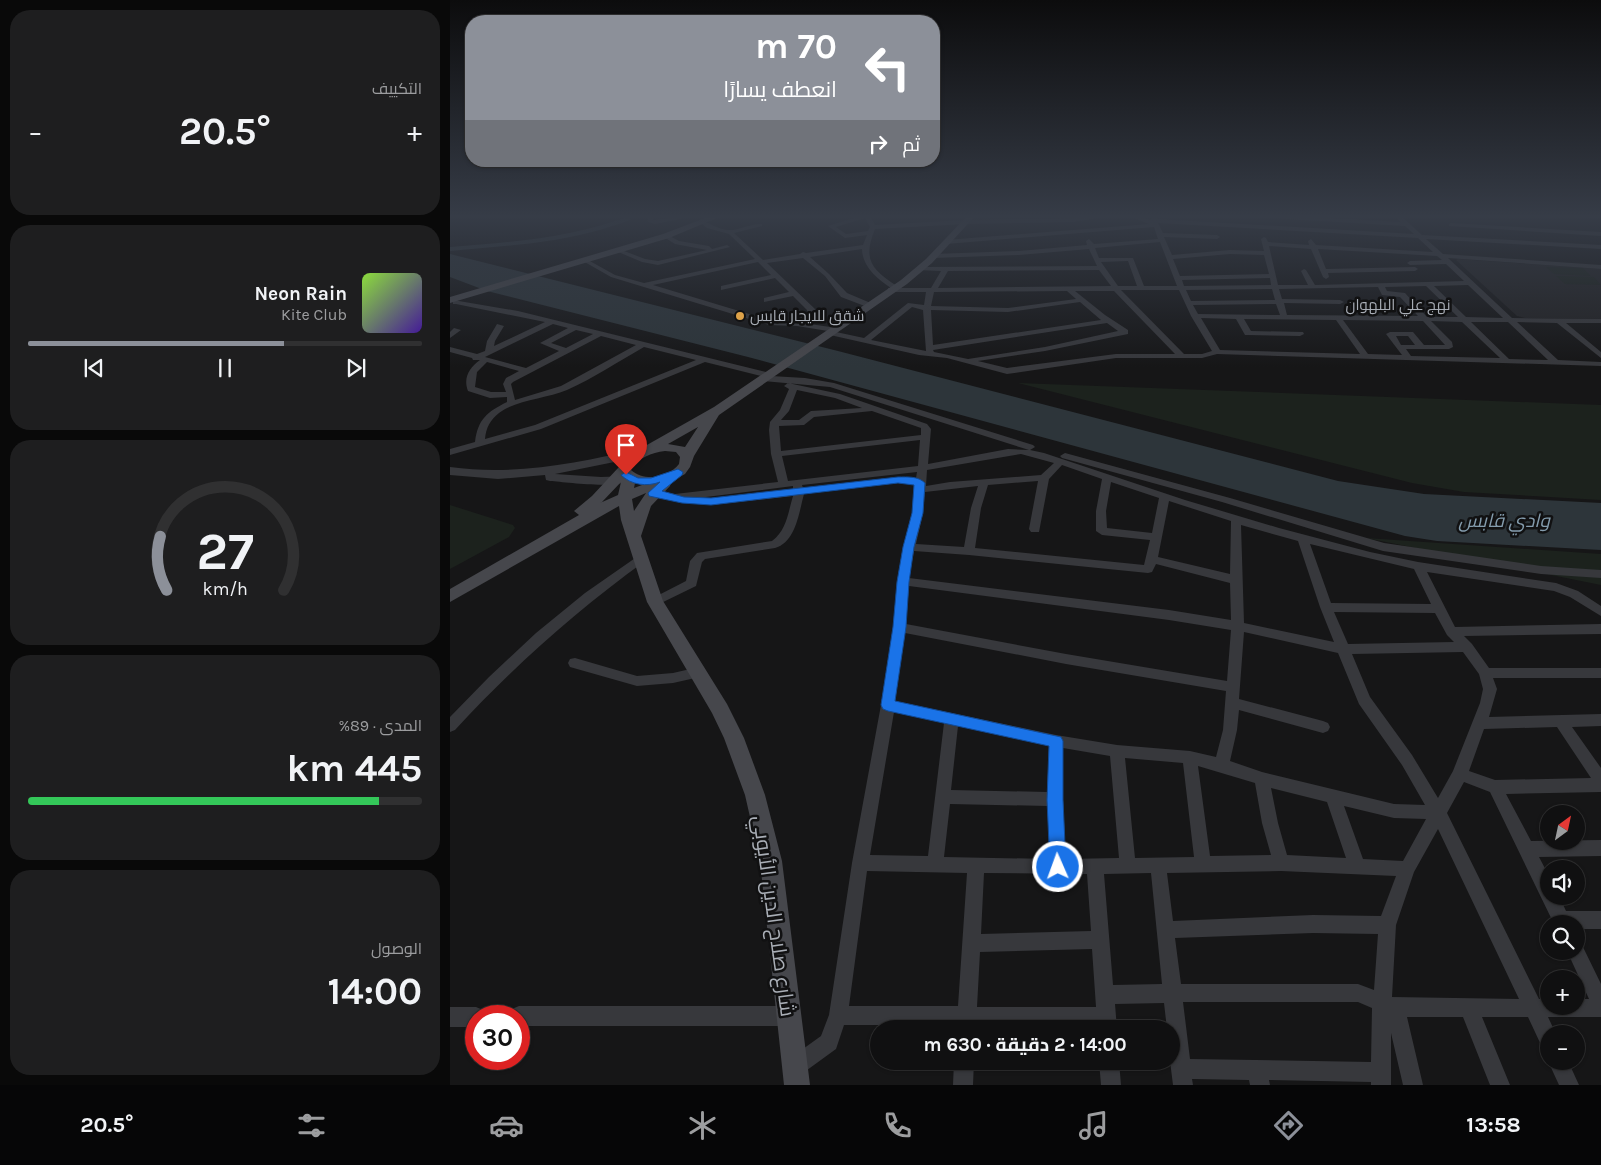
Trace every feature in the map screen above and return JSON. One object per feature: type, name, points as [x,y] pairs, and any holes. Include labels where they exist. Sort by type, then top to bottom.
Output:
[{"type":"main road","points":[[452,300],[568,266]]},
{"type":"main road","points":[[450,587],[580,512],[622,477],[627,463],[718,410],[765,376],[870,306],[923,266]]},
{"type":"main road","points":[[633,536],[641,508],[653,493],[686,464],[701,431],[718,410]]},
{"type":"main road","points":[[644,452],[673,448],[685,452],[688,456]]},
{"type":"main road","points":[[622,477],[652,482],[674,474]]},
{"type":"main road","points":[[450,596],[535,545],[625,497],[674,474]]},
{"type":"main road","name":"شارع صلاح الدين الأيوبي","points":[[622,477],[628,520],[655,602],[699,672],[734,738],[755,795],[764,827],[777,905],[796,1076]]},
{"type":"street","points":[[594,266],[613,276],[772,323],[798,324],[830,334],[930,351],[1012,371],[1116,356],[1208,356],[1217,352],[1601,364]]},
{"type":"street","points":[[644,285],[738,266]]},
{"type":"street","points":[[765,266],[811,311],[798,324]]},
{"type":"street","points":[[816,266],[844,295],[870,306]]},
{"type":"street","points":[[872,266],[880,276],[897,286],[931,290],[1275,288],[1469,283]]},
{"type":"street","points":[[1133,266],[1141,289]]},
{"type":"street","points":[[1173,266],[1195,316],[1217,352]]},
{"type":"street","points":[[1270,266],[1284,317]]},
{"type":"street","points":[[1322,266],[1330,287],[1350,318]]},
{"type":"street","points":[[1413,266],[1507,361]]},
{"type":"street","points":[[1450,266],[1555,362]]},
{"type":"street","points":[[1586,266],[1601,267]]},
{"type":"street","points":[[919,269],[1100,268],[1117,289],[1182,356]]},
{"type":"street","points":[[930,351],[927,308],[931,290],[946,269]]},
{"type":"street","points":[[1324,271],[1415,269]]},
{"type":"street","points":[[1304,271],[1313,287]]},
{"type":"street","points":[[724,288],[775,276]]},
{"type":"street","points":[[1179,278],[1272,276]]},
{"type":"street","points":[[1380,285],[1385,293],[1402,295],[1450,346],[1398,346]]},
{"type":"street","points":[[964,360],[1045,349],[1125,332],[1108,321],[1070,290]]},
{"type":"street","points":[[767,300],[794,293]]},
{"type":"street","points":[[452,300],[503,310],[765,376],[794,387],[827,393],[924,426],[925,437],[918,513],[909,547],[903,582],[888,705],[860,863],[838,1016],[829,1042],[796,1076]]},
{"type":"street","points":[[865,341],[911,305],[927,308],[1008,310],[1082,300]]},
{"type":"street","points":[[1188,302],[1340,302]]},
{"type":"street","name":"نهج علي البلهوان","points":[[1195,316],[1601,321]]},
{"type":"street","points":[[1238,317],[1248,333],[1300,334]]},
{"type":"street","points":[[1338,318],[1366,357]]},
{"type":"street","points":[[1558,320],[1601,356]]},
{"type":"street","points":[[930,351],[1108,321]]},
{"type":"street","points":[[551,322],[489,351],[474,368],[470,381],[471,389],[490,395],[511,398],[564,388],[642,345]]},
{"type":"street","points":[[489,351],[491,340],[500,326]]},
{"type":"street","points":[[567,351],[544,343],[574,328]]},
{"type":"street","points":[[450,336],[457,330]]},
{"type":"street","points":[[511,398],[507,382],[599,334]]},
{"type":"street","points":[[1409,358],[1390,334],[1410,334],[1422,347]]},
{"type":"street","points":[[450,349],[527,371]]},
{"type":"street","points":[[450,452],[538,427],[702,360]]},
{"type":"street","points":[[765,376],[805,380],[831,386],[1022,445],[1226,500],[1360,541],[1460,559],[1541,570],[1601,574]]},
{"type":"street","points":[[784,485],[776,454],[774,440],[775,423],[784,411],[794,387]]},
{"type":"street","points":[[480,444],[482,426],[511,398]]},
{"type":"street","points":[[775,423],[801,423],[810,414],[874,409]]},
{"type":"street","points":[[776,454],[925,437]]},
{"type":"street","points":[[653,493],[682,500],[711,502],[1016,451],[1036,453],[1164,498],[1302,538],[1418,566],[1556,587],[1574,594],[1601,612]]},
{"type":"street","points":[[530,474],[576,467],[644,452]]},
{"type":"street","points":[[1035,529],[1044,478],[1060,462]]},
{"type":"street","points":[[450,471],[486,475],[530,474],[622,477]]},
{"type":"street","points":[[675,497],[784,485],[798,487],[911,480],[920,487],[1044,478]]},
{"type":"street","points":[[1108,478],[1101,511],[1102,532],[1156,537]]},
{"type":"street","points":[[969,551],[976,508],[984,482]]},
{"type":"street","points":[[655,602],[692,583],[696,561],[701,556],[775,544],[781,541],[786,533],[798,487]]},
{"type":"street","points":[[909,547],[969,551],[1148,569],[1152,559],[1164,498]]},
{"type":"street","points":[[1222,765],[1230,730],[1238,626],[1236,520]]},
{"type":"street","points":[[1302,538],[1342,649],[1364,700],[1407,760],[1438,812],[1542,1025]]},
{"type":"street","points":[[450,726],[487,688],[557,623],[602,585],[641,558]]},
{"type":"street","points":[[1152,559],[1236,580]]},
{"type":"street","points":[[1158,864],[1182,1077],[1382,1078],[1389,1006],[1386,925],[1407,869],[1460,774],[1487,703],[1490,689],[1485,673],[1467,647],[1451,632],[1418,566]]},
{"type":"street","points":[[903,582],[1169,615],[1238,626],[1342,649],[1467,647]]},
{"type":"street","points":[[1326,607],[1438,609]]},
{"type":"street","points":[[899,627],[998,648],[1143,674],[1232,687]]},
{"type":"street","points":[[1451,632],[1601,629]]},
{"type":"street","points":[[575,663],[637,681],[673,678],[699,672]]},
{"type":"street","points":[[1485,673],[1601,672]]},
{"type":"street","points":[[1232,703],[1323,727]]},
{"type":"street","points":[[888,705],[1056,741],[1190,758],[1222,765],[1262,779],[1394,811],[1438,812]]},
{"type":"street","points":[[935,864],[952,719]]},
{"type":"street","points":[[1560,720],[1601,780]]},
{"type":"street","points":[[1479,724],[1601,720]]},
{"type":"street","points":[[1056,741],[1055,800],[1058,867]]},
{"type":"street","points":[[1117,750],[1128,865]]},
{"type":"street","points":[[1190,758],[1203,864]]},
{"type":"street","points":[[1460,774],[1495,787],[1601,785]]},
{"type":"street","points":[[1262,779],[1280,863]]},
{"type":"street","points":[[1495,787],[1540,876]]},
{"type":"street","points":[[1333,796],[1357,866]]},
{"type":"street","points":[[943,797],[1055,800]]},
{"type":"street","points":[[1527,849],[1601,848]]},
{"type":"street","points":[[860,863],[1058,867],[1280,863],[1407,869]]},
{"type":"street","points":[[966,1020],[976,866]]},
{"type":"street","points":[[1096,866],[1106,1020]]},
{"type":"street","points":[[1585,921],[1601,920]]},
{"type":"street","points":[[1166,930],[1313,924],[1386,925]]},
{"type":"street","points":[[970,943],[1101,940]]},
{"type":"street","points":[[1104,995],[1358,993],[1389,1006],[1469,1008],[1601,1006],[1580,960]]},
{"type":"street","points":[[1389,1006],[1413,1085]]},
{"type":"street","points":[[1469,1008],[1500,1085]]},
{"type":"street","points":[[530,1016],[790,1016]]},
{"type":"street","points":[[838,1016],[923,1020]]},
{"type":"street","points":[[450,1017],[465,1017]]},
{"type":"street","points":[[963,1085],[964,1070]]},
{"type":"street","points":[[1110,1070],[1111,1085]]},
{"type":"street","points":[[1562,1070],[1569,1085]]},
{"type":"shaded area","points":[[1462,266],[1553,266],[1601,269],[1601,319],[1525,318],[1517,316]]},
{"type":"shaded area","points":[[1546,267],[1583,268],[1591,276],[1554,274]]},
{"type":"shaded area","points":[[1556,276],[1594,277],[1601,285],[1565,284]]},
{"type":"shaded area","points":[[1018,383],[1601,405],[1601,500],[1464,492],[1412,483]]},
{"type":"shaded area","points":[[450,505],[513,525],[515,528],[509,537],[450,569]]},
{"type":"shaded area","points":[[1366,538],[1601,554],[1601,585]]},
{"type":"water","name":"وادي قابس","points":[[450,266],[497,266],[838,351],[1338,481],[1424,494],[1601,503],[1601,550],[1437,541],[1405,536],[748,357],[487,291],[450,277]]},
{"type":"place","name":"شقق للايجار قابس","points":[[740,316]]},
{"type":"route","points":[[626,475],[643,482],[652,482],[670,477],[678,472],[653,493],[682,500],[711,502],[898,480],[911,480],[920,483],[918,513],[909,547],[903,582],[888,705],[1056,741],[1055,800],[1058,867]]}]
